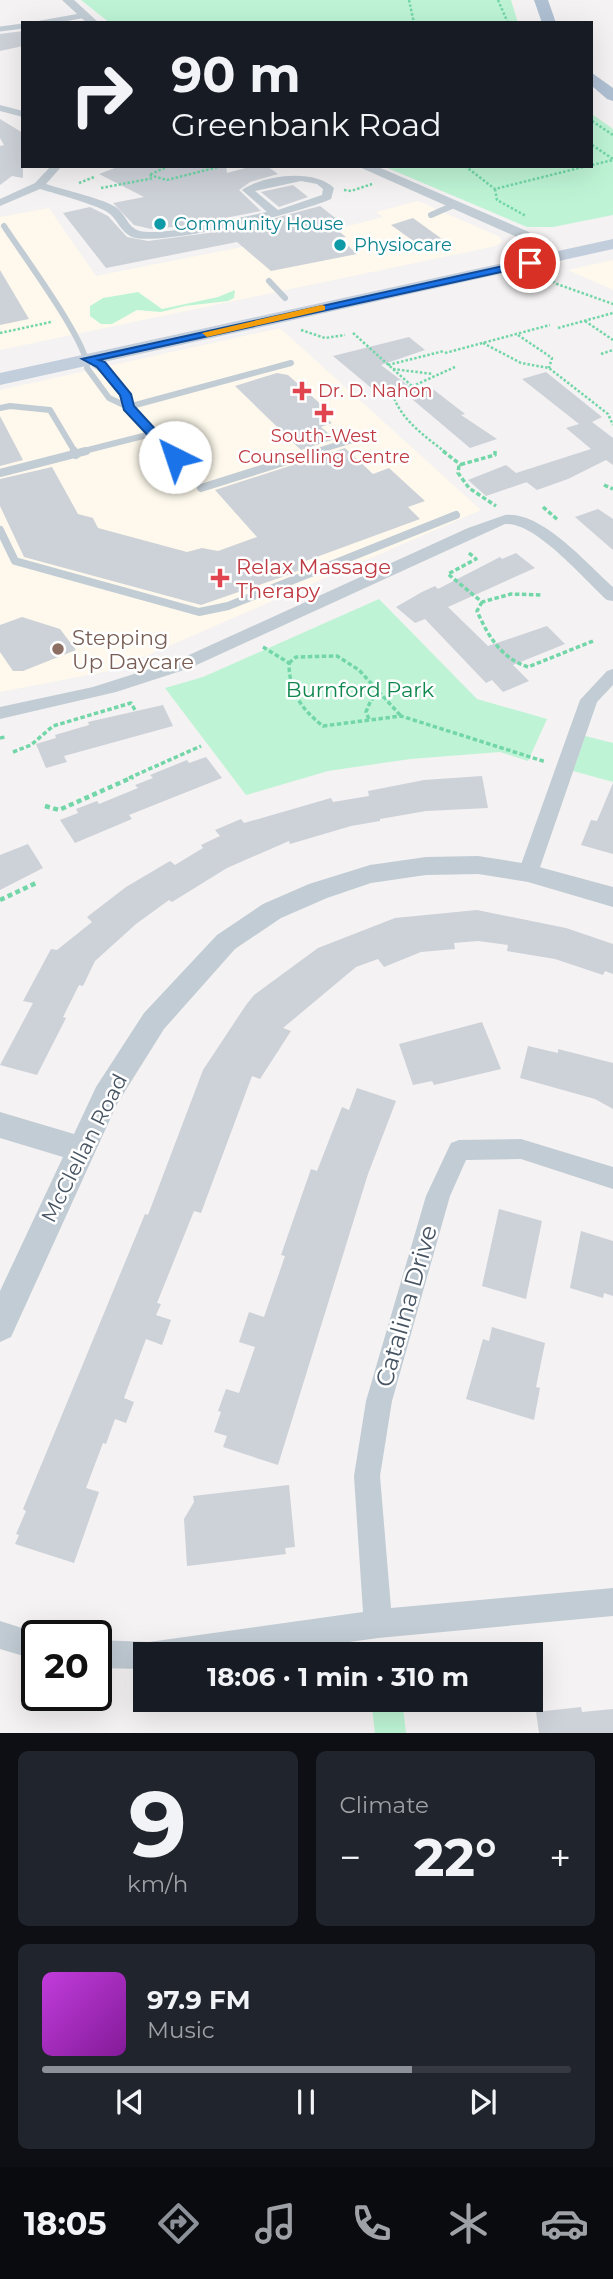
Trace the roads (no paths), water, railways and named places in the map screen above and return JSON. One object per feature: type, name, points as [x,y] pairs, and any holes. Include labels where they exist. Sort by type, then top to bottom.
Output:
[{"type":"main road","points":[[541,0],[548,21]]},
{"type":"main road","points":[[593,79],[613,96]]},
{"type":"main road","points":[[593,98],[613,113]]},
{"type":"main road","points":[[324,289],[613,227]]},
{"type":"main road","points":[[0,361],[84,352],[443,281],[613,244]]},
{"type":"main road","points":[[425,268],[443,281]]},
{"type":"main road","points":[[0,379],[84,352],[292,296]]},
{"type":"street","points":[[67,0],[90,19]]},
{"type":"street","points":[[0,203],[39,185],[55,168]]},
{"type":"street","points":[[369,168],[524,235],[536,243]]},
{"type":"street","points":[[39,185],[113,210],[124,226],[135,234],[154,235],[203,228],[274,212],[320,200],[327,197],[329,188],[317,180],[299,178],[247,190],[274,212]]},
{"type":"street","points":[[0,713],[107,691],[184,664],[492,523],[513,518],[528,524],[545,536],[613,596]]},
{"type":"street","points":[[528,873],[589,700],[613,675]]},
{"type":"street","name":"McClellan Road","points":[[0,1326],[79,1149],[106,1096],[154,1020],[226,942],[272,911],[318,891],[370,874],[414,867],[478,865],[528,873],[613,897]]},
{"type":"street","points":[[0,1125],[79,1149]]},
{"type":"street","name":"Catalina Drive","points":[[378,1624],[367,1476],[379,1401],[438,1196],[459,1150],[521,1149],[613,1178]]},
{"type":"street","points":[[244,1642],[378,1624],[613,1602]]},
{"type":"street","points":[[0,1634],[21,1641]]},
{"type":"street","points":[[112,1654],[133,1655]]},
{"type":"lane","points":[[66,21],[90,19]]},
{"type":"lane","points":[[0,29],[21,26]]},
{"type":"lane","points":[[431,215],[454,205]]},
{"type":"lane","points":[[4,226],[84,352],[87,368],[109,398],[128,407],[175,457]]},
{"type":"lane","points":[[269,281],[292,296]]},
{"type":"lane","points":[[84,352],[101,364],[125,394],[128,407]]},
{"type":"lane","points":[[128,407],[291,363]]},
{"type":"lane","points":[[0,408],[10,406],[50,410],[76,455]]},
{"type":"lane","points":[[0,473],[155,433]]},
{"type":"lane","points":[[201,488],[369,435]]},
{"type":"lane","points":[[0,530],[15,561],[199,612],[228,606],[456,515]]},
{"type":"place","name":"Community House","points":[[160,224]]},
{"type":"place","name":"Physiocare","points":[[340,245]]},
{"type":"place","name":"Dr. D. Nahon","points":[[302,391]]},
{"type":"place","name":"South-West Counselling Centre","points":[[324,413]]},
{"type":"place","name":"Relax Massage Therapy","points":[[220,578]]},
{"type":"place","name":"Stepping Up Daycare","points":[[58,649]]},
{"type":"park label","name":"Burnford Park","points":[[360,689]]}]
